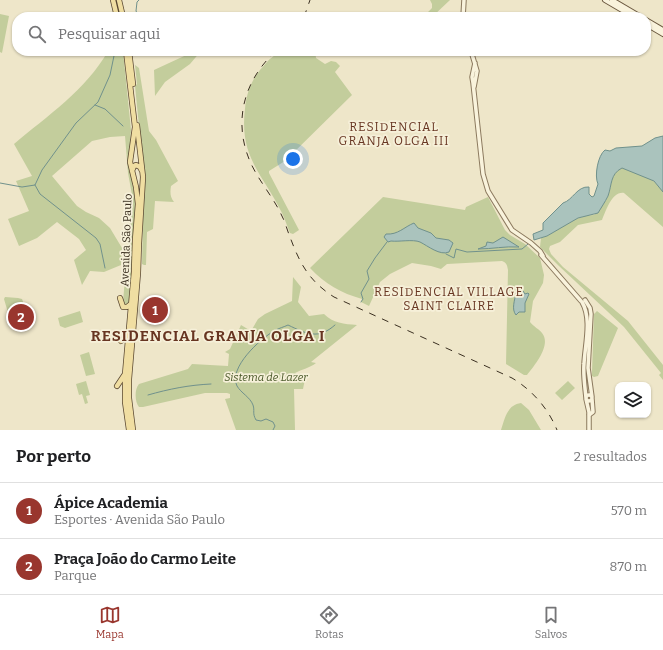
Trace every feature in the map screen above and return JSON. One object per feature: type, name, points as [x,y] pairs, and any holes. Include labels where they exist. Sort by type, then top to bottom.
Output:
[{"type":"main road","points":[[113,0],[116,12]]},
{"type":"main road","points":[[119,0],[122,12]]},
{"type":"main road","points":[[605,0],[625,12]]},
{"type":"main road","points":[[612,0],[632,12]]},
{"type":"main road","points":[[651,23],[663,30]]},
{"type":"main road","points":[[651,27],[663,34]]},
{"type":"main road","name":"Avenida São Paulo","points":[[127,56],[135,127],[130,162],[136,187],[138,204],[132,303],[125,374],[129,430]]},
{"type":"main road","name":"Avenida São Paulo","points":[[130,56],[143,177],[138,243],[138,272],[127,400],[133,430]]},
{"type":"main road","points":[[133,147],[133,159],[137,160],[141,156]]},
{"type":"main road","points":[[132,171],[134,166],[138,166],[141,168],[143,177]]},
{"type":"main road","points":[[141,213],[141,264]]},
{"type":"main road","points":[[120,298],[123,307],[127,307],[132,303]]},
{"type":"main road","points":[[121,341],[127,335],[130,321]]},
{"type":"main road","points":[[117,386],[125,374]]},
{"type":"street","points":[[463,12],[464,0]]},
{"type":"street","points":[[473,56],[475,63],[472,77],[483,174],[488,191],[509,231],[528,242],[543,256]]},
{"type":"street","points":[[498,209],[512,230],[536,247],[567,284],[590,308],[588,368],[593,412]]},
{"type":"street","points":[[506,225],[510,229]]},
{"type":"street","points":[[583,300],[587,322],[584,365],[589,430]]},
{"type":"street","points":[[586,400],[589,395],[592,398]]},
{"type":"street","points":[[586,400],[593,412]]},
{"type":"street","points":[[589,415],[593,412]]},
{"type":"green space","points":[[430,0],[450,0],[437,12],[428,12],[432,8]]},
{"type":"green space","points":[[0,14],[9,16],[2,53],[0,52]]},
{"type":"green space","points":[[105,56],[124,56],[131,130],[129,167],[136,201],[130,302],[128,305],[124,305],[123,302],[132,195],[128,173],[125,136],[110,137],[92,141],[52,176],[77,206],[99,218],[110,228],[122,248],[121,265],[104,272],[90,271],[82,285],[74,260],[86,250],[79,239],[57,222],[37,238],[19,246],[8,219],[29,211],[16,181],[32,176],[14,144],[65,102],[89,78]]},
{"type":"green space","points":[[184,56],[197,56],[190,64],[165,82],[155,96],[154,70]]},
{"type":"green space","points":[[274,56],[316,56],[316,58],[325,64],[331,61],[336,62],[340,66],[335,72],[352,95],[285,161],[269,171],[299,230],[293,234],[290,233],[275,199],[254,165],[249,153],[244,126],[246,99],[250,88],[260,70]]},
{"type":"green space","points":[[135,65],[139,68],[149,131],[156,140],[178,181],[171,186],[170,190],[174,202],[155,201],[153,229],[147,232],[146,265],[142,264],[144,176],[135,86],[137,84]]},
{"type":"green space","points":[[622,167],[645,176],[660,187],[663,192],[663,227],[624,193],[620,193],[610,202],[602,220],[578,225],[560,242],[550,246],[549,249],[551,254],[563,267],[628,321],[663,365],[663,380],[659,375],[661,373],[624,327],[540,247],[541,238],[547,236],[569,222],[581,217],[594,215],[608,196],[613,176]]},
{"type":"green space","points":[[383,197],[465,210],[466,207],[488,197],[505,230],[510,235],[525,244],[540,258],[544,275],[543,283],[533,301],[530,322],[542,333],[545,338],[545,343],[541,355],[527,375],[524,375],[506,364],[508,270],[506,264],[502,261],[447,264],[441,269],[412,263],[390,274],[380,282],[369,306],[361,302],[362,299],[340,291],[310,268]]},
{"type":"green space","name":"Sistema de Lazer","points":[[293,277],[301,287],[298,302],[309,316],[324,314],[335,321],[357,325],[311,362],[316,363],[295,373],[305,379],[303,389],[294,389],[295,430],[236,430],[225,399],[230,398],[230,394],[227,393],[205,393],[139,407],[136,389],[139,384],[188,369],[192,364],[228,366],[229,354],[225,352],[230,349],[241,325],[251,331],[258,319],[292,301]]},
{"type":"green space","points":[[5,297],[22,299],[26,310],[9,316],[4,299]]},
{"type":"green space","points":[[80,311],[83,322],[65,328],[60,326],[58,318]]},
{"type":"green space","points":[[597,311],[618,328],[598,376],[594,377],[592,376],[592,372],[594,314]]},
{"type":"green space","points":[[89,352],[95,374],[86,376],[80,355]]},
{"type":"green space","points":[[86,381],[90,395],[86,396],[88,403],[85,404],[82,394],[79,395],[76,384]]},
{"type":"green space","points":[[568,381],[575,388],[562,400],[555,393]]},
{"type":"green space","points":[[521,403],[529,410],[541,430],[501,430],[507,413],[513,406]]},
{"type":"water","points":[[663,136],[663,192],[654,181],[622,168],[615,173],[608,196],[598,213],[578,218],[547,236],[534,240],[533,234],[543,230],[543,223],[563,203],[570,199],[578,191],[585,187],[589,187],[589,194],[592,197],[594,196],[598,184],[596,176],[597,166],[600,156],[605,150],[610,151],[616,148],[642,146],[655,138]]},
{"type":"water","points":[[414,223],[418,228],[431,233],[436,238],[449,240],[453,243],[449,252],[438,252],[417,241],[388,242],[384,237],[386,234],[397,232]]},
{"type":"water","points":[[503,237],[519,247],[478,249],[486,246],[487,242],[493,243]]},
{"type":"water","points":[[523,291],[525,294],[529,294],[525,303],[525,312],[519,312],[516,315],[514,307],[516,292]]},
{"type":"waterway","points":[[136,12],[137,2],[139,0]]},
{"type":"waterway","points":[[0,183],[22,187],[35,185],[42,170],[76,123],[98,102],[110,75],[114,56]]},
{"type":"waterway","points":[[95,105],[105,109],[123,126]]},
{"type":"waterway","points":[[35,185],[40,194],[96,238],[100,244],[105,268]]},
{"type":"waterway","points":[[361,302],[363,299],[361,293],[369,279],[367,271],[387,242]]},
{"type":"waterway","points":[[446,254],[454,258],[456,249],[467,252],[522,249],[528,244]]},
{"type":"waterway","points":[[273,430],[275,426],[273,422],[266,419],[261,421],[256,420],[252,402],[237,386],[235,379],[241,363],[261,340],[280,328],[288,325],[307,333],[318,334],[329,330],[335,325]]},
{"type":"waterway","points":[[148,395],[195,385],[211,384]]},
{"type":"railway","points":[[306,12],[310,0]]},
{"type":"railway","points":[[271,56],[256,74],[245,100],[242,115],[244,144],[252,166],[282,217],[294,247],[306,271],[318,285],[334,297],[512,378],[539,400],[549,414],[557,430]]},
{"type":"place","name":"Ápice Academia","points":[[155,310]]},
{"type":"place","name":"Praça João do Carmo Leite","points":[[21,317]]},
{"type":"district","name":"RESIDENCIAL GRANJA OLGA III","points":[[394,134]]},
{"type":"district","name":"RESIDENCIAL VILLAGE SAINT CLAIRE","points":[[449,299]]},
{"type":"district","name":"RESIDENCIAL GRANJA OLGA I","points":[[208,336]]}]
